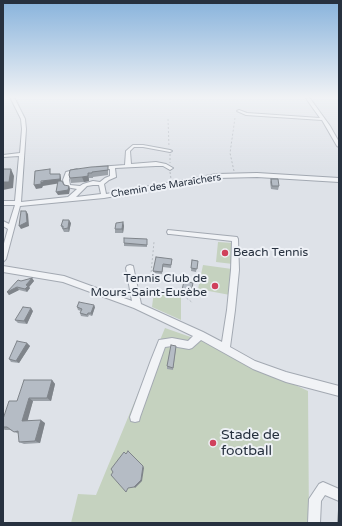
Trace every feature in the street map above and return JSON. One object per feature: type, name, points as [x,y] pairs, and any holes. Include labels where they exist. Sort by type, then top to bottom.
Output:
[{"type":"street","points":[[3,259],[18,204],[24,125],[23,122]]},
{"type":"street","points":[[325,122],[339,146]]},
{"type":"street","points":[[128,166],[128,151],[133,146],[143,146],[170,151]]},
{"type":"street","points":[[3,156],[21,154]]},
{"type":"street","points":[[94,169],[101,167],[164,165],[170,168]]},
{"type":"street","points":[[70,199],[85,185],[93,183],[101,184],[107,179],[113,177],[112,167]]},
{"type":"street","points":[[81,171],[68,173],[66,180],[68,186],[81,188]]},
{"type":"street","name":"Chemin des Maraîchers","points":[[3,203],[18,204],[104,196],[217,176],[257,175],[339,180]]},
{"type":"street","points":[[101,184],[104,196]]},
{"type":"street","points":[[3,223],[11,228]]},
{"type":"street","points":[[170,232],[235,239],[235,270],[225,349]]},
{"type":"street","points":[[130,268],[138,306]]},
{"type":"street","points":[[3,269],[64,279],[138,306],[200,335],[259,367],[286,377],[339,391]]},
{"type":"street","points":[[135,417],[162,343],[172,342],[189,345],[200,335]]},
{"type":"street","points":[[314,523],[315,499],[323,488],[339,496]]},
{"type":"path","points":[[234,122],[230,153],[234,176]]},
{"type":"path","points":[[150,284],[154,242]]},
{"type":"path","points":[[180,289],[181,294],[193,304]]},
{"type":"green space","name":"Beach Tennis","points":[[218,242],[233,243],[233,264],[216,262]]},
{"type":"green space","points":[[203,265],[232,269],[230,295],[198,289]]},
{"type":"green space","points":[[154,291],[181,294],[181,320],[152,307]]},
{"type":"green space","name":"Stade de football","points":[[165,328],[202,341],[308,391],[309,523],[71,523],[78,494],[96,495]]},
{"type":"building","points":[[108,166],[108,170],[88,173],[88,176],[70,178],[69,175],[70,170]]},
{"type":"building","points":[[3,169],[11,169],[9,182],[3,182]]},
{"type":"building","points":[[50,169],[50,174],[60,174],[60,179],[41,181],[41,184],[34,185],[35,171]]},
{"type":"building","points":[[271,179],[278,179],[279,186],[272,186]]},
{"type":"building","points":[[58,181],[62,181],[64,185],[69,186],[68,190],[56,192]]},
{"type":"building","points":[[21,211],[26,211],[27,222],[19,226]]},
{"type":"building","points":[[63,220],[69,220],[68,228],[63,229],[63,226],[61,226]]},
{"type":"building","points":[[123,222],[122,229],[115,229],[116,223]]},
{"type":"building","points":[[124,238],[147,239],[147,245],[124,243]]},
{"type":"building","points":[[156,257],[172,259],[171,265],[163,264],[162,272],[153,271]]},
{"type":"building","points":[[192,260],[198,261],[197,269],[191,268]]},
{"type":"building","points":[[32,278],[26,285],[28,286],[25,289],[17,287],[7,292],[18,280],[21,281]]},
{"type":"building","points":[[184,281],[193,283],[191,292],[182,290]]},
{"type":"building","points":[[79,302],[94,305],[91,313],[88,313],[87,315],[80,313],[82,309],[77,307]]},
{"type":"building","points":[[23,307],[31,308],[24,321],[15,320]]},
{"type":"building","points":[[17,341],[27,343],[16,361],[9,359]]},
{"type":"building","points":[[171,345],[176,346],[173,368],[167,366]]},
{"type":"building","points":[[24,380],[52,380],[47,398],[29,398],[22,421],[41,420],[35,441],[19,442],[18,431],[14,432],[7,427],[3,427],[3,419],[9,401],[17,401]]},
{"type":"building","points":[[128,451],[143,466],[141,480],[134,487],[128,488],[126,492],[111,475],[113,472],[111,469],[124,452],[126,454]]},
{"type":"place","name":"Beach Tennis","points":[[225,253]]},
{"type":"place","name":"Tennis Club de Mours-Saint-Eusèbe","points":[[215,286]]},
{"type":"place","name":"Stade de football","points":[[213,443]]}]
